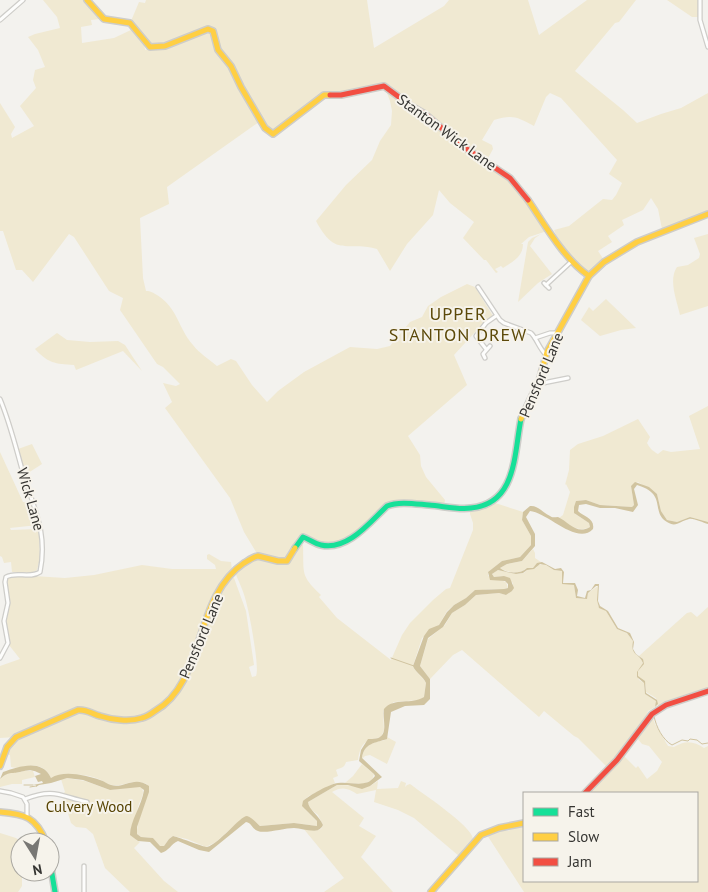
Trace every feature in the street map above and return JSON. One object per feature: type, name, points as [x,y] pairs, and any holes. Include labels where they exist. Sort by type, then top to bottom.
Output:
[{"type":"main road","name":"Stanton Wick Lane","points":[[87,0],[104,19],[130,24],[150,47],[165,46],[208,29],[212,31],[218,50],[231,66],[241,88],[270,134],[273,134],[324,95],[341,95],[384,86],[425,114],[464,147],[510,178],[528,199],[557,243],[572,261],[589,276]]},
{"type":"main road","points":[[589,276],[603,263],[633,244],[708,214]]},
{"type":"main road","name":"Pensford Lane","points":[[0,766],[4,751],[8,744],[16,737],[70,713],[84,709],[106,717],[138,719],[148,716],[165,706],[178,690],[198,644],[211,603],[234,570],[253,557],[261,556],[280,562],[287,561],[295,554],[299,540],[303,537],[320,544],[340,544],[349,539],[392,504],[439,506],[469,510],[496,499],[511,477],[518,447],[521,420],[527,401],[537,385],[546,355],[589,276]]},
{"type":"main road","points":[[586,792],[616,760],[652,714],[666,705],[708,691]]},
{"type":"main road","points":[[1,812],[27,815],[41,832]]},
{"type":"main road","points":[[431,892],[482,835],[499,828],[523,823]]},
{"type":"street","points":[[0,20],[23,0]]},
{"type":"street","points":[[700,0],[700,20],[708,47]]},
{"type":"street","points":[[547,285],[572,261]]},
{"type":"street","points":[[478,288],[496,316],[504,323],[526,330],[535,338],[538,347],[546,355]]},
{"type":"street","points":[[485,358],[483,354],[488,347],[476,336],[486,323],[496,316]]},
{"type":"street","points":[[535,338],[550,333],[557,333]]},
{"type":"street","points":[[537,385],[568,378]]},
{"type":"street","name":"Wick Lane","points":[[0,399],[38,512],[42,535],[40,572],[33,575],[17,573],[8,575],[5,579],[8,603],[4,621],[8,643],[0,658]]},
{"type":"street","points":[[0,791],[16,794],[25,799],[46,792],[62,794],[87,802]]},
{"type":"street","points":[[25,799],[27,815]]},
{"type":"street","points":[[84,866],[86,873],[84,892]]},
{"type":"green space","points":[[43,0],[85,0],[100,19],[91,20],[92,25],[81,27],[82,43],[114,38],[133,29],[144,43],[145,50],[206,31],[213,35],[259,122],[167,187],[169,204],[140,218],[143,278],[146,291],[164,300],[174,312],[188,339],[198,351],[217,366],[231,359],[236,361],[252,385],[267,402],[278,391],[304,372],[350,347],[377,349],[390,346],[410,322],[422,317],[428,306],[467,284],[475,287],[493,316],[487,319],[454,355],[467,385],[408,436],[420,455],[421,466],[426,477],[445,500],[444,505],[392,501],[387,503],[358,530],[341,540],[323,543],[302,534],[290,555],[283,560],[256,552],[244,532],[230,498],[165,408],[172,402],[163,383],[176,386],[180,384],[163,367],[157,364],[120,310],[123,298],[109,291],[74,237],[69,234],[33,282],[22,270],[16,270],[3,231],[0,231],[0,103],[15,127],[11,134],[12,138],[34,126],[20,106],[36,88],[33,80],[35,70],[45,67],[38,50],[28,37],[60,28],[57,17]]},
{"type":"green space","points":[[146,0],[367,0],[374,48],[444,6],[449,0],[528,0],[539,35],[587,0],[636,0],[575,71],[637,123],[681,108],[708,93],[708,211],[662,229],[658,209],[651,198],[643,210],[622,220],[624,225],[608,236],[612,242],[598,251],[604,260],[588,272],[584,271],[558,240],[554,230],[569,226],[603,199],[612,200],[622,183],[609,174],[617,160],[561,98],[550,93],[546,97],[534,126],[515,117],[494,120],[482,140],[492,145],[493,149],[487,160],[466,146],[426,112],[394,91],[391,86],[384,84],[350,92],[337,93],[325,91],[311,104],[272,131],[265,125],[210,28],[164,44],[149,43],[131,21],[139,2],[145,3]]},
{"type":"green space","points":[[667,0],[698,0],[699,17],[692,17]]},
{"type":"green space","points":[[385,88],[510,179],[527,199],[547,231],[529,237],[521,244],[523,244],[523,249],[519,256],[503,268],[501,266],[495,269],[498,272],[496,273],[486,260],[463,238],[474,222],[450,203],[439,190],[433,215],[407,244],[390,271],[377,249],[343,246],[330,240],[316,221],[346,185],[372,160],[380,141],[391,125],[392,111]]},
{"type":"green space","points":[[541,234],[535,238],[530,246],[552,274],[538,283],[518,302],[528,242]]},
{"type":"green space","points":[[708,234],[708,306],[680,315],[673,284],[674,272],[677,267],[688,265],[699,258],[700,254],[694,238]]},
{"type":"green space","points":[[606,299],[636,328],[600,336],[581,320],[589,307],[593,311]]},
{"type":"green space","points":[[57,333],[67,340],[90,342],[118,341],[125,345],[142,371],[123,351],[76,370],[74,365],[52,362],[35,349]]},
{"type":"green space","points":[[708,406],[708,522],[690,517],[677,522],[667,520],[661,511],[657,494],[638,482],[631,486],[634,505],[632,507],[600,505],[586,500],[576,501],[575,514],[589,523],[590,527],[586,529],[577,529],[559,518],[563,515],[570,492],[565,485],[569,470],[570,450],[578,444],[603,436],[638,419],[650,437],[648,445],[658,454],[663,450],[671,452],[700,449],[689,416]]},
{"type":"green space","points":[[32,444],[42,464],[25,475],[18,449]]},
{"type":"green space","points":[[0,452],[23,502],[32,502],[38,525],[10,528],[11,530],[37,529],[39,531],[40,558],[37,570],[32,573],[12,572],[11,562],[4,563],[0,556]]},
{"type":"green space","points":[[492,502],[523,512],[522,520],[531,536],[531,545],[520,557],[502,561],[488,572],[488,576],[506,582],[508,588],[474,591],[447,611],[439,625],[422,638],[413,666],[426,683],[424,697],[420,700],[394,702],[383,711],[384,730],[381,737],[371,740],[362,746],[358,760],[346,762],[343,767],[336,770],[338,776],[333,778],[335,783],[304,800],[306,810],[317,821],[317,826],[294,823],[260,826],[253,820],[237,823],[216,842],[206,847],[187,839],[173,836],[164,846],[159,846],[153,838],[141,837],[137,834],[138,822],[146,798],[147,784],[132,782],[111,785],[89,776],[76,774],[51,778],[47,771],[37,766],[11,767],[10,755],[5,754],[16,737],[0,738],[0,666],[20,659],[9,645],[6,622],[9,598],[6,579],[8,576],[65,578],[94,575],[142,565],[172,569],[216,569],[215,565],[207,559],[209,554],[221,561],[231,562],[232,570],[210,602],[195,646],[181,677],[184,678],[192,669],[190,665],[200,644],[213,605],[230,577],[234,578],[246,611],[254,665],[249,667],[252,677],[256,676],[257,662],[249,614],[235,572],[257,557],[286,563],[294,557],[300,545],[303,545],[304,573],[309,583],[321,595],[319,597],[337,618],[391,660],[402,635],[410,623],[433,600],[450,588],[473,530],[470,512]]},
{"type":"green space","points":[[533,549],[535,558],[541,562],[533,568],[514,572],[500,568],[507,564],[522,561]]},
{"type":"green space","points":[[544,564],[554,570],[562,571],[562,583],[574,585],[576,598],[587,599],[588,593],[598,586],[598,606],[606,611],[617,629],[627,633],[633,641],[633,649],[643,663],[637,674],[639,680],[644,683],[645,694],[657,701],[655,707],[648,711],[644,722],[629,743],[607,767],[578,738],[544,711],[539,717],[462,650],[453,655],[430,679],[420,666],[428,639],[445,625],[452,613],[476,595],[499,593],[506,595],[513,590],[513,583],[504,576],[494,577],[492,574],[498,570],[517,574],[524,573],[527,570],[536,568],[538,565]]},
{"type":"green space","points":[[708,607],[708,689],[668,701],[658,706],[656,698],[646,692],[645,683],[638,677],[638,671],[643,665],[643,659],[639,656],[687,613],[691,612],[697,617]]},
{"type":"green space","points":[[652,716],[668,746],[674,747],[689,742],[704,748],[708,746],[708,892],[524,892],[487,835],[495,831],[509,831],[523,825],[523,882],[698,882],[698,792],[589,792],[623,755],[636,768],[638,766],[647,779],[657,771],[662,762],[649,746],[642,744],[637,738]]},
{"type":"green space","points":[[387,737],[396,742],[387,764],[370,755],[362,759],[364,750],[369,745],[385,740]]},
{"type":"green space","points":[[362,764],[374,774],[372,780],[363,784],[345,783],[353,776]]},
{"type":"green space","points":[[33,771],[35,777],[22,780],[22,784],[0,787],[0,779],[9,772]]},
{"type":"green space","name":"Culvery Wood","points":[[61,779],[85,781],[110,790],[138,786],[142,788],[143,795],[136,815],[136,840],[140,842],[134,848],[164,881],[178,892],[130,892],[105,868],[93,834],[86,828],[76,827],[71,823],[62,794],[65,792]]},
{"type":"green space","points":[[378,781],[377,789],[398,788],[401,781],[406,783],[405,787],[410,784],[465,826],[473,839],[459,856],[414,818],[374,802],[376,790],[357,794],[348,789],[339,789],[332,792],[364,818],[359,826],[376,836],[361,857],[393,892],[324,892],[344,878],[303,828],[314,831],[321,829],[323,825],[318,815],[308,807],[308,802],[337,785],[370,786]]},
{"type":"green space","points":[[0,833],[10,836],[10,882],[22,882],[22,886],[18,892],[0,892]]},
{"type":"shaded area","points":[[635,482],[649,487],[657,494],[661,511],[667,520],[677,522],[690,517],[708,522],[708,524],[691,519],[670,524],[662,518],[656,498],[652,493],[637,485],[634,489],[638,505],[633,512],[615,508],[600,508],[586,504],[579,505],[578,511],[591,520],[593,525],[593,529],[586,533],[579,534],[571,531],[530,511],[526,517],[535,534],[535,546],[522,561],[507,564],[500,568],[510,572],[518,572],[527,568],[533,568],[537,563],[542,562],[555,569],[561,568],[564,572],[563,583],[575,583],[578,590],[577,596],[585,598],[587,591],[591,590],[595,584],[599,584],[598,601],[600,606],[608,611],[618,628],[630,633],[634,642],[633,649],[633,641],[627,633],[617,629],[606,611],[599,608],[597,600],[598,586],[588,593],[587,599],[576,598],[574,585],[562,584],[562,571],[554,570],[546,565],[540,564],[534,569],[516,574],[498,570],[492,574],[494,577],[504,576],[510,578],[514,588],[512,591],[506,595],[499,593],[476,595],[452,613],[443,627],[428,638],[420,666],[430,679],[430,699],[424,705],[405,706],[391,712],[387,739],[371,744],[365,749],[362,758],[382,777],[370,786],[362,789],[348,785],[337,785],[308,802],[308,805],[323,825],[318,830],[310,831],[294,828],[261,832],[246,822],[209,852],[178,841],[161,853],[150,842],[138,841],[130,835],[132,824],[143,796],[144,790],[140,787],[110,790],[83,780],[67,778],[36,787],[36,785],[33,785],[43,783],[42,781],[38,782],[35,776],[41,774],[30,770],[8,774],[0,779],[3,772],[22,766],[36,766],[47,772],[51,778],[62,774],[75,774],[101,780],[116,786],[134,782],[144,783],[149,786],[149,792],[137,827],[137,834],[141,837],[153,838],[160,846],[164,846],[173,836],[207,847],[217,841],[239,820],[247,816],[260,826],[294,823],[317,826],[317,821],[302,806],[303,801],[334,784],[358,784],[371,780],[375,776],[374,774],[359,761],[361,750],[368,739],[380,737],[384,732],[384,709],[393,703],[414,701],[424,697],[426,683],[413,666],[424,636],[429,629],[439,625],[454,605],[475,590],[508,588],[508,584],[505,581],[490,580],[488,572],[502,561],[520,557],[531,545],[531,536],[522,520],[523,512],[530,506],[536,507],[551,517],[558,517],[581,530],[590,527],[589,523],[574,513],[576,501],[586,500],[600,505],[632,507],[634,505],[631,486]]},
{"type":"shaded area","points":[[633,649],[643,659],[644,664],[638,671],[638,676],[645,681],[646,693],[657,700],[658,704],[655,707],[656,701],[645,694],[644,683],[637,677],[637,672],[643,663]]},
{"type":"waterway","points":[[391,658],[414,666]]},
{"type":"waterway","points":[[654,716],[660,733],[672,745],[682,740],[688,741],[690,739],[697,740],[702,744],[708,743]]},
{"type":"waterway","points":[[24,785],[33,785]]},
{"type":"waterway","points":[[30,787],[36,786]]},
{"type":"traffic: fast","points":[[295,548],[303,537],[316,544],[331,546],[349,540],[366,527],[387,506],[392,504],[402,503],[461,509],[486,504],[497,497],[511,475],[521,419]]},
{"type":"traffic: fast","points":[[53,882],[55,892]]},
{"type":"traffic: slow","points":[[87,0],[104,19],[130,23],[150,47],[165,46],[208,29],[213,31],[218,50],[231,66],[265,128],[273,134],[324,95],[330,95]]},
{"type":"traffic: slow","points":[[528,200],[563,251],[589,276]]},
{"type":"traffic: slow","points":[[521,419],[539,381],[547,352],[589,276],[604,262],[637,242],[708,214]]},
{"type":"traffic: slow","points":[[0,766],[7,747],[16,737],[78,710],[110,719],[137,719],[149,715],[171,698],[183,680],[216,596],[228,578],[244,563],[256,556],[287,561],[295,548]]},
{"type":"traffic: slow","points":[[0,812],[29,818],[41,832]]},
{"type":"traffic: slow","points":[[431,892],[481,835],[499,828],[523,823]]},
{"type":"traffic: jam","points":[[330,95],[341,95],[384,86],[425,114],[464,147],[510,178],[528,200]]},
{"type":"traffic: jam","points":[[586,792],[617,760],[652,714],[666,705],[708,691]]},
{"type":"district","name":"UPPER STANTON DREW","points":[[458,323]]}]
